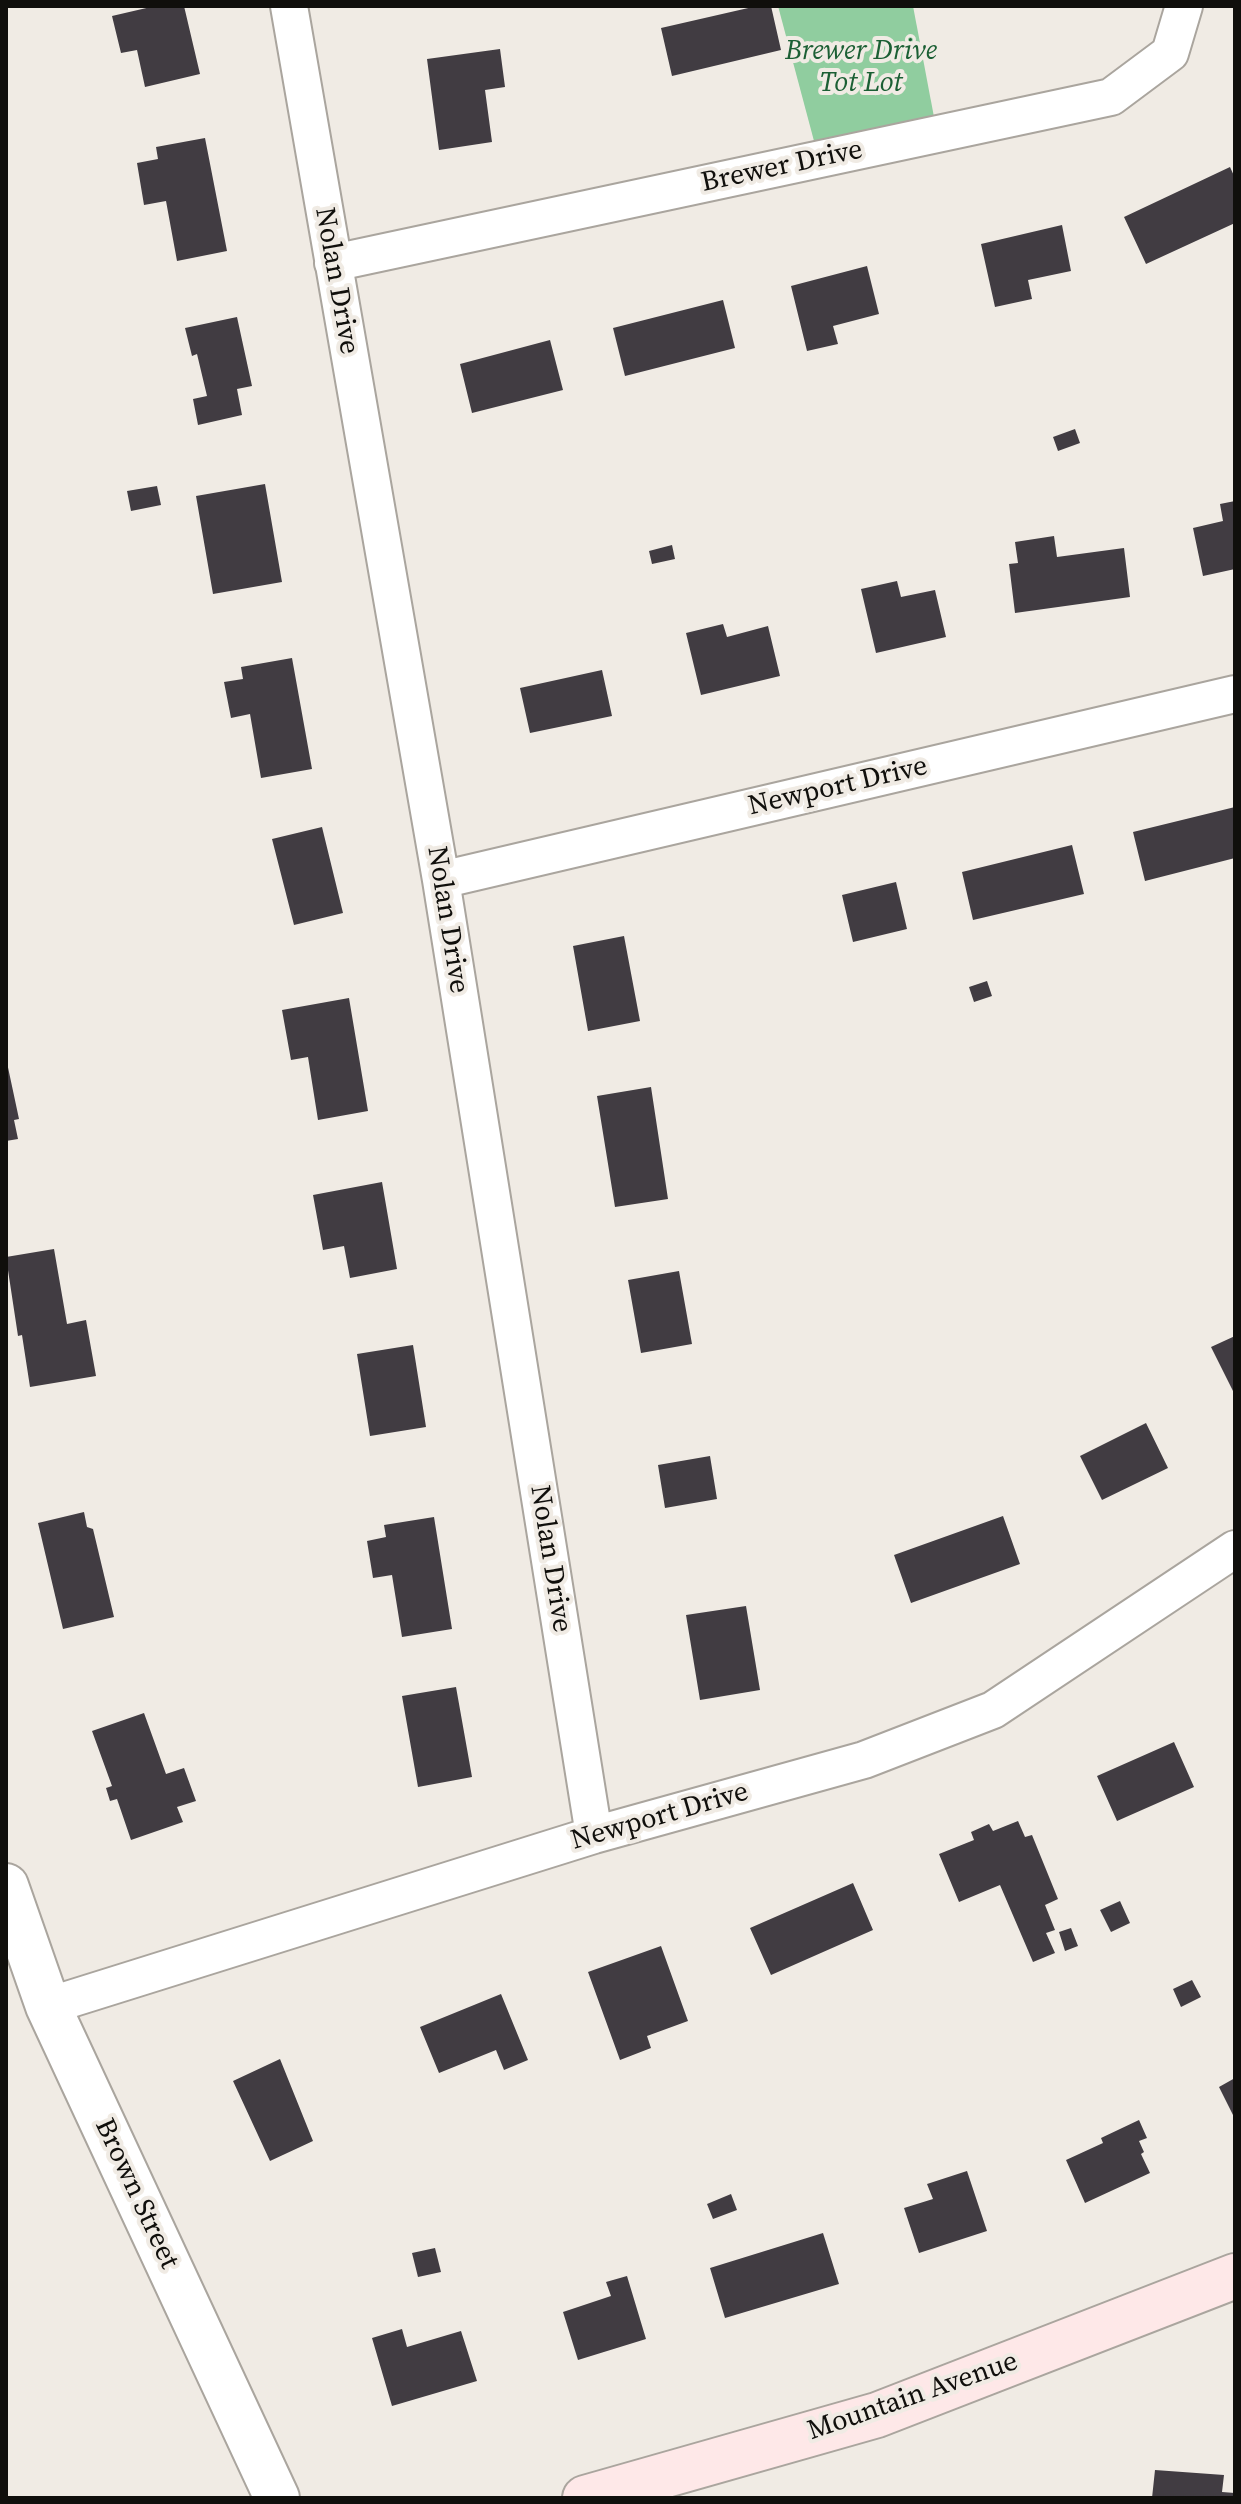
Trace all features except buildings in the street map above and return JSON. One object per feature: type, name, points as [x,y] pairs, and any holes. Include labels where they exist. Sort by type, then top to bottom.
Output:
[{"type":"main road","name":"Mountain Avenue","points":[[585,2498],[877,2415],[1234,2278]]},
{"type":"street","name":"Nolan Drive","points":[[289,6],[441,880],[594,1835]]},
{"type":"street","name":"Brewer Drive","points":[[333,263],[1111,97],[1170,53],[1184,6]]},
{"type":"street","name":"Newport Drive","points":[[441,880],[1235,694]]},
{"type":"street","name":"Newport Drive","points":[[48,2006],[594,1835],[864,1760],[993,1710],[1235,1549]]},
{"type":"street","name":"Brown Street","points":[[6,1886],[48,2006],[277,2498]]},
{"type":"green space","name":"Brewer Drive Tot Lot","points":[[778,6],[913,6],[934,117],[814,141]]}]
